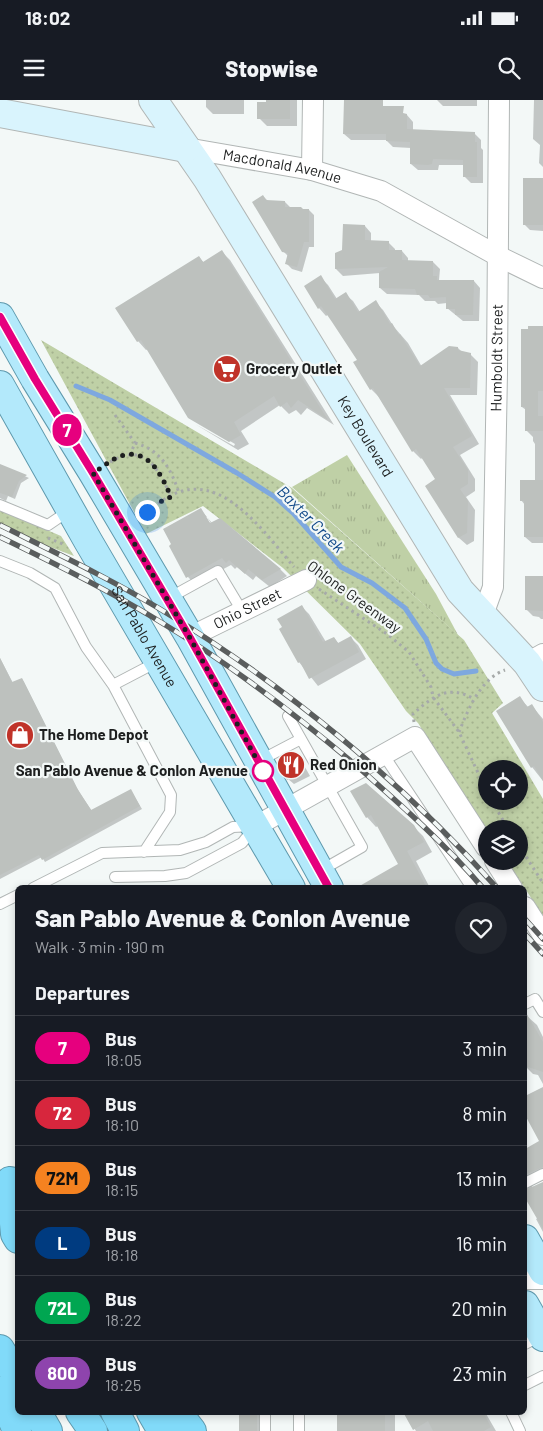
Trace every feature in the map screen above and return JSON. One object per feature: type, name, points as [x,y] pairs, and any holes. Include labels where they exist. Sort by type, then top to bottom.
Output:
[{"type":"highway","points":[[9,1180],[15,1234]]},
{"type":"highway","points":[[0,1331],[15,1338]]},
{"type":"highway","points":[[0,1349],[15,1374]]},
{"type":"highway","points":[[0,1391],[17,1431]]},
{"type":"highway","points":[[39,1415],[48,1431]]},
{"type":"highway","points":[[82,1415],[93,1431]]},
{"type":"highway","points":[[117,1415],[125,1431]]},
{"type":"highway","points":[[153,1415],[162,1431]]},
{"type":"highway","points":[[180,1415],[192,1431]]},
{"type":"main road","points":[[0,317],[190,638],[324,879]]},
{"type":"main road","name":"San Pablo Avenue","points":[[0,385],[288,885]]},
{"type":"main road","points":[[527,1243],[543,1271]]},
{"type":"main road","points":[[527,1311],[536,1339]]},
{"type":"street","name":"Key Boulevard","points":[[153,100],[207,178],[460,591],[483,615],[535,659],[543,687]]},
{"type":"street","points":[[312,170],[313,100]]},
{"type":"street","name":"Humboldt Street","points":[[483,615],[493,587],[500,100]]},
{"type":"street","name":"Macdonald Avenue","points":[[0,113],[312,170],[381,191],[498,256],[543,278]]},
{"type":"street","name":"Ohio Street","points":[[190,638],[306,580]]},
{"type":"street","points":[[256,826],[414,737],[478,836]]},
{"type":"street","points":[[500,870],[509,885]]},
{"type":"street","points":[[527,910],[543,935]]},
{"type":"street","points":[[527,1279],[543,1279]]},
{"type":"lane","points":[[0,505],[48,525],[71,509]]},
{"type":"lane","points":[[0,561],[30,573],[55,588],[86,647],[112,685],[171,795],[170,812],[144,852]]},
{"type":"lane","points":[[166,599],[218,571],[242,611]]},
{"type":"lane","points":[[112,685],[159,661]]},
{"type":"lane","points":[[288,716],[362,847],[324,879]]},
{"type":"lane","points":[[258,762],[301,739]]},
{"type":"lane","points":[[383,754],[470,885]]},
{"type":"lane","points":[[40,885],[102,854],[180,850],[206,842],[233,827],[256,826]]},
{"type":"lane","points":[[115,877],[165,876],[186,873],[242,843],[256,826]]},
{"type":"lane","points":[[0,904],[15,896]]},
{"type":"lane","points":[[527,1003],[535,999],[543,1012]]},
{"type":"lane","points":[[527,1183],[543,1174]]},
{"type":"lane","points":[[527,1384],[543,1376]]},
{"type":"lane","points":[[265,1415],[265,1431]]},
{"type":"lane","points":[[299,1415],[299,1431]]},
{"type":"lane","points":[[512,1415],[520,1431]]},
{"type":"path","points":[[115,415],[135,443],[155,452],[164,461],[170,470],[179,493]]},
{"type":"path","points":[[130,455],[135,443]]},
{"type":"path","points":[[93,473],[121,456],[134,455],[147,460],[158,469],[171,497]]},
{"type":"path","name":"Ohlone Greenway","points":[[141,518],[160,502],[182,491],[198,490],[213,492],[226,497],[256,524],[306,580],[387,634],[409,652],[431,686],[433,697],[459,732],[478,773]]},
{"type":"path","points":[[459,732],[474,699],[496,673],[535,659]]},
{"type":"path","points":[[414,737],[413,714],[433,697],[453,692],[465,694],[474,699]]},
{"type":"path","points":[[528,860],[543,883]]},
{"type":"green space","points":[[41,340],[292,488],[464,640],[503,703],[492,713],[520,760],[478,760],[478,810],[528,810],[528,774],[543,799],[543,916],[527,892],[527,885],[523,885],[513,870],[528,870],[528,820],[480,820],[418,723],[406,711],[360,644],[283,568],[203,506],[146,534]]},
{"type":"green space","points":[[347,455],[436,594],[458,635],[292,487]]},
{"type":"green space","points":[[0,510],[61,536],[74,556],[0,528]]},
{"type":"building","points":[[266,100],[290,100],[290,119],[257,119],[257,102],[266,102]]},
{"type":"building","points":[[344,100],[383,100],[383,106],[404,106],[403,113],[407,114],[407,129],[475,132],[475,142],[477,142],[477,177],[463,177],[463,160],[433,159],[432,164],[428,165],[410,164],[410,142],[386,141],[386,134],[343,134]]},
{"type":"building","points":[[523,178],[543,178],[543,225],[523,225]]},
{"type":"building","points":[[263,195],[266,200],[285,201],[285,207],[309,209],[309,242],[304,242],[297,267],[285,264],[288,253],[282,252],[252,202]]},
{"type":"building","points":[[343,224],[365,225],[365,240],[389,241],[389,250],[402,250],[402,260],[433,261],[433,276],[437,276],[437,280],[474,280],[473,315],[455,315],[455,309],[446,309],[446,297],[430,298],[428,295],[417,295],[415,289],[379,288],[379,272],[388,267],[335,269],[335,253],[342,250]]},
{"type":"building","name":"Grocery Outlet","points":[[222,250],[328,420],[298,400],[291,408],[287,402],[280,407],[274,396],[234,422],[241,435],[229,442],[188,418],[141,340],[137,342],[115,308],[199,256],[203,262]]},
{"type":"building","points":[[321,275],[335,299],[346,292],[358,312],[376,300],[390,324],[392,323],[400,334],[420,366],[449,346],[458,347],[458,350],[471,353],[470,388],[444,388],[472,436],[453,447],[468,470],[468,484],[460,489],[468,501],[467,533],[458,538],[425,486],[435,479],[416,449],[412,452],[373,388],[370,390],[353,362],[357,360],[321,306],[318,309],[304,286]]},
{"type":"building","points":[[528,326],[543,326],[543,391],[538,391],[538,416],[543,416],[543,431],[525,431],[525,407],[521,407],[521,329],[528,329]]},
{"type":"building","points":[[0,464],[27,475],[19,481],[12,497],[0,493]]},
{"type":"building","points":[[520,480],[543,480],[543,537],[524,537],[524,501],[520,501]]},
{"type":"building","points":[[201,508],[210,523],[220,518],[281,569],[262,580],[248,569],[245,574],[229,560],[226,563],[222,558],[186,578],[169,546],[171,544],[163,529]]},
{"type":"building","points":[[525,576],[543,576],[543,611],[525,610]]},
{"type":"building","points":[[302,605],[323,642],[334,637],[338,643],[351,636],[359,652],[309,679],[279,629],[282,627],[277,619]]},
{"type":"building","name":"The Home Depot","points":[[0,658],[12,682],[22,678],[77,788],[91,810],[131,789],[140,806],[42,860],[39,855],[0,875]]},
{"type":"building","points":[[520,696],[527,707],[532,704],[543,722],[543,781],[534,766],[531,768],[528,760],[526,760],[496,711]]},
{"type":"building","points":[[296,752],[305,770],[287,780],[278,762]]},
{"type":"building","points":[[366,783],[414,825],[424,842],[407,851],[425,885],[361,885],[398,864],[371,815],[366,818],[350,791]]},
{"type":"building","points":[[527,1014],[543,1042],[543,1072],[527,1067]]},
{"type":"building","points":[[543,1087],[543,1167],[527,1174],[527,1148],[539,1141],[527,1119],[527,1095]]},
{"type":"building","points":[[543,1182],[543,1229],[527,1201],[527,1189]]},
{"type":"building","points":[[239,1415],[257,1415],[257,1431],[239,1431]]},
{"type":"building","points":[[337,1415],[385,1415],[385,1431],[337,1431]]},
{"type":"building","points":[[405,1415],[485,1415],[491,1427],[484,1431],[433,1431],[428,1421],[413,1430]]},
{"type":"waterway","name":"Baxter Creek","points":[[76,386],[110,400],[275,497],[294,514],[341,567],[372,583],[405,608],[426,639],[436,663],[442,669],[454,674],[476,671]]},
{"type":"railway","points":[[0,525],[141,598],[206,638],[251,669],[339,736],[381,772],[460,848],[494,885]]},
{"type":"railway","points":[[0,537],[135,607],[181,635],[259,688],[374,781],[438,840],[480,885]]},
{"type":"railway","points":[[527,921],[543,939]]},
{"type":"railway","points":[[527,936],[543,954]]},
{"type":"bus line","name":"7","points":[[0,317],[190,638],[327,885]]},
{"type":"place","name":"Grocery Outlet","points":[[227,369]]},
{"type":"place","name":"The Home Depot","points":[[20,735]]},
{"type":"place","name":"Red Onion","points":[[291,765]]},
{"type":"place","name":"San Pablo Avenue & Conlon Avenue","points":[[263,771]]},
{"type":"route","points":[[147,512],[160,502],[171,497],[158,469],[147,460],[134,455],[121,456],[93,473],[190,638],[263,771]]}]
